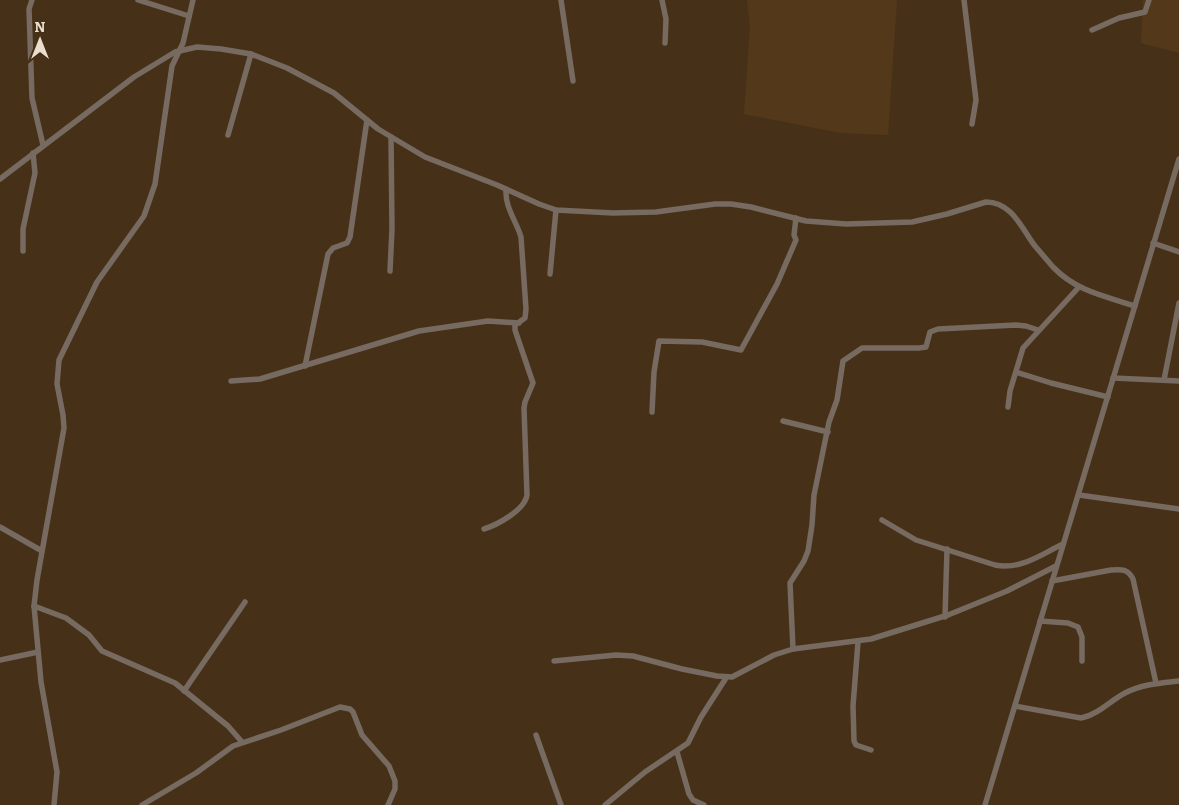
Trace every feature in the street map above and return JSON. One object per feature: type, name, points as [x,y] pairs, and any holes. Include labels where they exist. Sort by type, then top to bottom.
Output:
[{"type":"street","points":[[32,0],[29,9],[32,98],[43,145]]},
{"type":"street","points":[[138,0],[189,16]]},
{"type":"street","points":[[54,805],[57,772],[42,691],[34,606],[64,428],[64,415],[57,384],[59,360],[97,282],[144,216],[150,202],[155,184],[172,66],[180,50],[193,0]]},
{"type":"street","points":[[561,0],[573,81]]},
{"type":"street","points":[[662,0],[666,18],[665,43]]},
{"type":"street","points":[[964,0],[976,100],[972,124]]},
{"type":"street","points":[[1092,30],[1119,18],[1145,12],[1149,0]]},
{"type":"street","points":[[0,179],[159,60],[180,50],[205,48],[251,54],[287,68],[312,80],[340,98],[391,137],[442,164],[556,210],[613,213],[656,212],[715,204],[731,204],[796,218],[846,224],[912,222],[986,202],[993,202],[1006,208],[1053,267],[1070,282],[1079,287],[1135,306]]},
{"type":"street","points":[[228,135],[251,54]]},
{"type":"street","points":[[305,366],[328,254],[333,248],[347,243],[350,237],[367,120]]},
{"type":"street","points":[[390,272],[392,229],[391,137]]},
{"type":"street","points":[[23,251],[23,229],[35,173],[33,153]]},
{"type":"street","points":[[985,805],[1179,159]]},
{"type":"street","points":[[484,529],[495,525],[521,508],[527,500],[524,408],[533,383],[515,330],[515,325],[524,318],[526,309],[521,237],[506,203],[506,190]]},
{"type":"street","points":[[550,274],[556,210]]},
{"type":"street","points":[[652,412],[654,372],[659,341],[702,342],[740,350],[777,284],[796,240],[794,235],[796,218]]},
{"type":"street","points":[[1153,243],[1179,252]]},
{"type":"street","points":[[1008,407],[1023,348],[1079,287]]},
{"type":"street","points":[[1164,380],[1179,303]]},
{"type":"street","points":[[231,381],[253,380],[420,331],[488,320],[518,323]]},
{"type":"street","points":[[793,649],[790,583],[808,551],[814,495],[829,422],[837,400],[843,361],[862,348],[923,348],[928,343],[930,332],[938,329],[1016,325],[1038,330]]},
{"type":"street","points":[[1016,372],[1051,383],[1108,396]]},
{"type":"street","points":[[1113,378],[1179,381]]},
{"type":"street","points":[[783,421],[828,432]]},
{"type":"street","points":[[1078,495],[1179,509]]},
{"type":"street","points":[[882,520],[916,540],[1005,567],[1021,565],[1063,544]]},
{"type":"street","points":[[0,527],[42,551]]},
{"type":"street","points":[[945,616],[947,549]]},
{"type":"street","points":[[554,661],[616,655],[633,656],[726,678],[739,674],[774,655],[793,649],[858,642],[945,616],[1007,591],[1056,566]]},
{"type":"street","points":[[1052,581],[1111,570],[1121,569],[1130,572],[1156,683]]},
{"type":"street","points":[[184,691],[245,602]]},
{"type":"street","points":[[34,606],[66,618],[89,635],[102,651],[144,668],[156,676],[170,680],[228,726],[242,742]]},
{"type":"street","points":[[1040,621],[1068,623],[1078,627],[1082,637],[1082,661]]},
{"type":"street","points":[[858,642],[853,699],[854,741],[858,746],[871,750]]},
{"type":"street","points":[[0,660],[38,652]]},
{"type":"street","points":[[605,805],[645,772],[688,743],[701,717],[726,678]]},
{"type":"street","points":[[1015,706],[1081,718],[1091,715],[1127,692],[1156,683],[1179,681]]},
{"type":"street","points":[[142,805],[196,773],[233,746],[340,708],[350,709],[354,712],[362,735],[389,766],[395,789],[388,805]]},
{"type":"street","points":[[536,734],[561,805]]},
{"type":"street","points":[[677,752],[689,794],[693,800],[704,805]]},
{"type":"shaded area","points":[[747,0],[897,0],[888,135],[840,133],[744,114],[750,26]]},
{"type":"shaded area","points":[[1143,0],[1179,0],[1179,53],[1141,43]]}]
